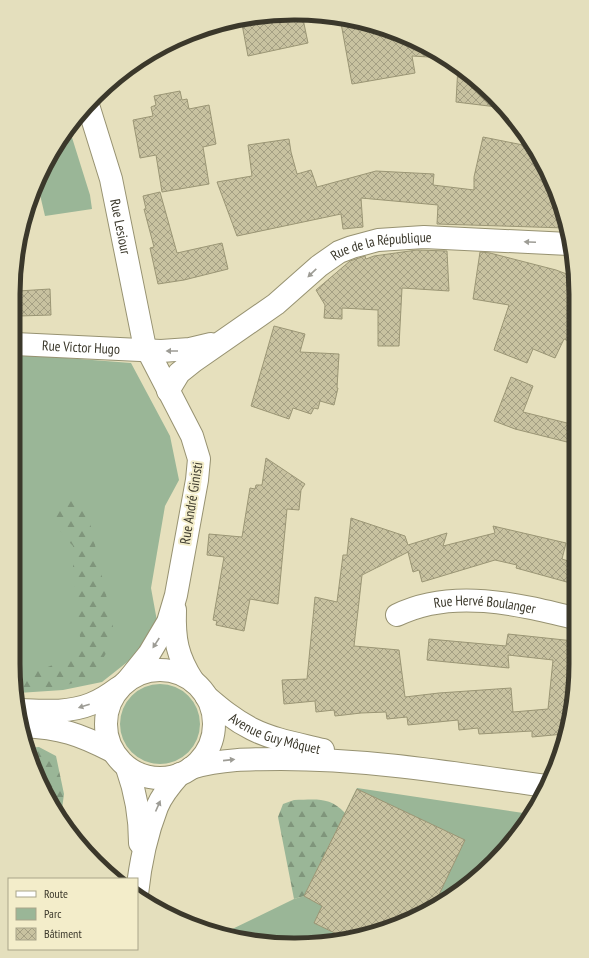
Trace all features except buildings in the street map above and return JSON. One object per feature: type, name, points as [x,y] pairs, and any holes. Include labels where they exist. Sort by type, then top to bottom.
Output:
[{"type":"street","name":"Rue Lesiour","points":[[89,113],[111,179],[140,330],[146,350]]},
{"type":"street","name":"Rue de la République","points":[[168,391],[174,379],[186,367],[223,339],[276,304],[319,266],[339,252],[366,242],[394,238],[424,237],[564,244]]},
{"type":"street","name":"Rue de la République","points":[[146,350],[178,351],[223,339]]},
{"type":"street","name":"Rue Victor Hugo","points":[[20,344],[146,350]]},
{"type":"street","name":"Rue André Ginisti","points":[[123,684],[149,654],[168,622],[176,595],[197,480],[199,459],[192,436],[146,350]]},
{"type":"street","name":"Rue André Ginisti","points":[[176,595],[175,632],[177,649],[183,664],[199,688]]},
{"type":"street","name":"Rue Hervé Boulanger","points":[[397,615],[416,607],[436,602],[490,602],[531,607],[569,617]]},
{"type":"street","points":[[24,710],[51,711],[74,709],[92,703],[134,676],[149,671],[164,670],[179,673],[199,688],[212,710],[214,718],[213,735],[207,750],[198,763],[186,771],[164,794],[157,807],[149,832],[138,886]]},
{"type":"street","points":[[123,684],[110,702],[105,718],[106,735],[112,751],[127,768],[149,777],[165,778],[186,771]]},
{"type":"street","name":"Avenue Guy Môquet","points":[[199,688],[231,717],[261,733],[375,764]]},
{"type":"street","points":[[27,726],[46,727],[69,732],[112,751]]},
{"type":"street","name":"Avenue Guy Môquet","points":[[186,771],[213,762],[247,759],[296,759],[375,764],[541,785]]},
{"type":"street","points":[[127,768],[133,785],[139,819],[140,871]]},
{"type":"green space","points":[[71,135],[90,195],[92,209],[45,216],[40,193],[48,173]]},
{"type":"green space","points":[[20,354],[131,363],[170,436],[179,480],[165,506],[151,588],[157,621],[145,648],[102,682],[63,690],[22,693],[20,664]]},
{"type":"green space","points":[[71,495],[83,500],[91,527],[113,626],[109,648],[96,671],[88,678],[61,687],[21,687],[20,670],[38,671],[73,659],[80,637],[73,570],[73,546],[60,530],[55,519],[54,513],[58,500]]},
{"type":"green space","points":[[160,684],[175,687],[188,696],[197,709],[200,724],[197,739],[188,752],[175,761],[160,764],[145,761],[132,752],[123,739],[120,724],[123,709],[132,696],[145,687]]},
{"type":"green space","points":[[33,747],[39,747],[56,756],[64,794],[62,809],[48,785]]},
{"type":"green space","points":[[357,788],[525,813],[489,858],[462,881],[432,901],[400,917],[366,929],[330,936],[294,938],[259,936],[229,930],[294,899],[304,896]]},
{"type":"green space","points":[[294,800],[327,801],[345,813],[304,896],[294,899],[278,817],[283,804]]}]
